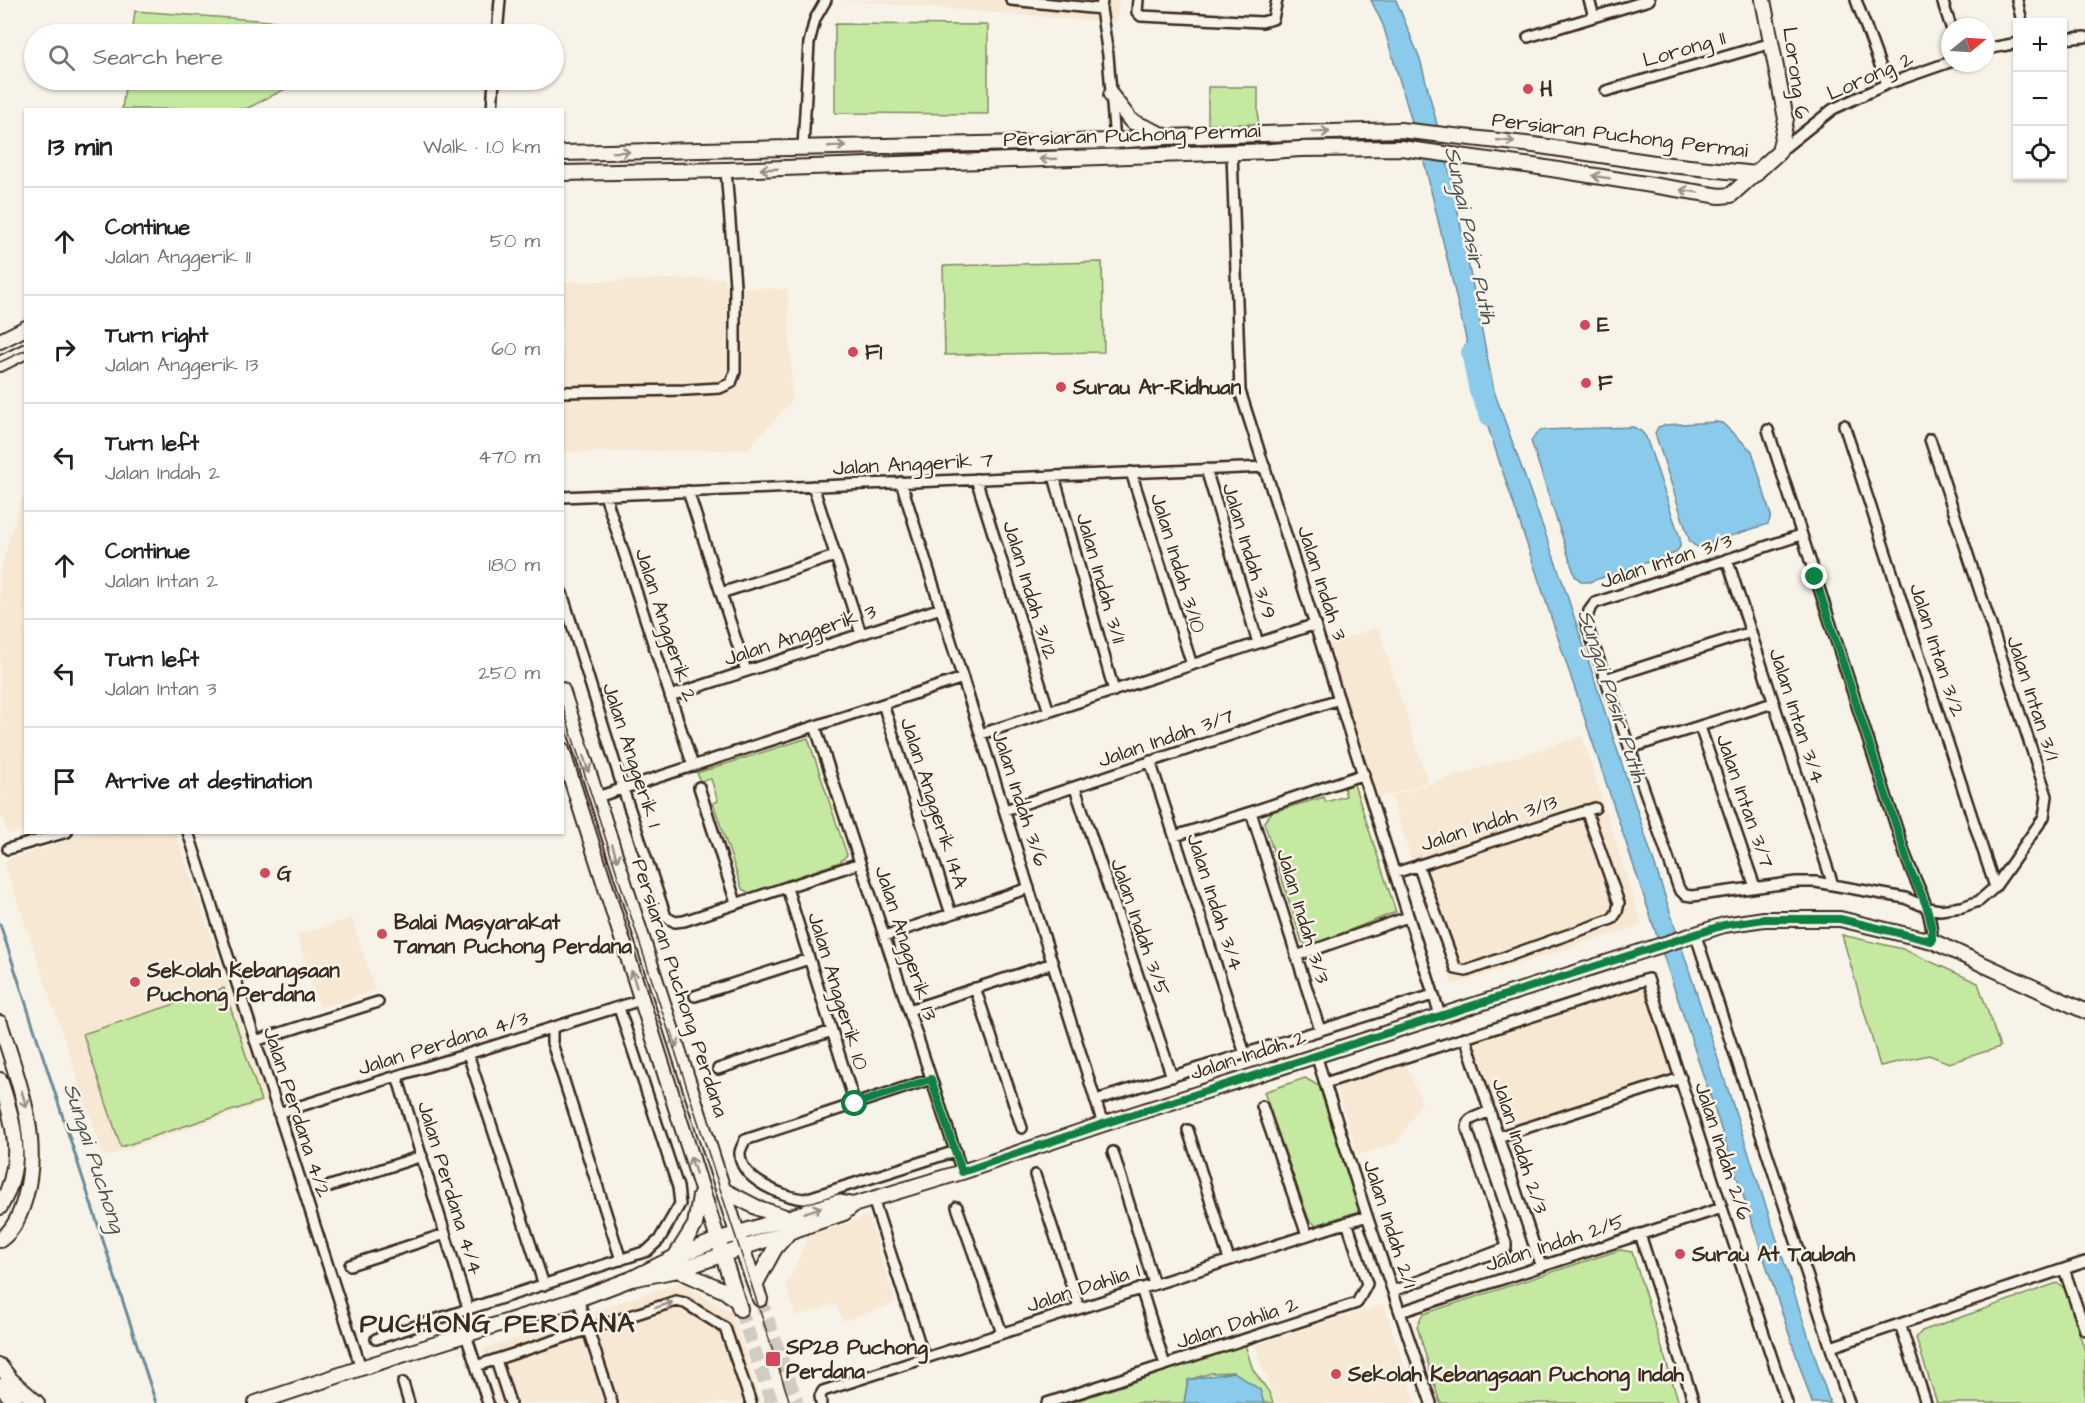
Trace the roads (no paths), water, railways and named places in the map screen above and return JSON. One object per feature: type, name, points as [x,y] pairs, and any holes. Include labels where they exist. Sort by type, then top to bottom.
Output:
[{"type":"street","points":[[498,24],[500,0]]},
{"type":"street","points":[[804,147],[809,43],[815,19],[826,0]]},
{"type":"street","points":[[1011,0],[1102,4],[1115,141]]},
{"type":"street","points":[[1138,0],[1137,12],[1141,16],[1263,22],[1273,19],[1277,0]]},
{"type":"street","points":[[1589,0],[1594,16]]},
{"type":"street","points":[[1528,37],[1649,0]]},
{"type":"street","name":"Lorong 6","points":[[1763,0],[1786,119],[1779,152]]},
{"type":"street","points":[[1856,0],[1887,84]]},
{"type":"street","points":[[1942,0],[1948,18]]},
{"type":"street","points":[[2017,0],[2021,18]]},
{"type":"street","points":[[2067,39],[2085,37]]},
{"type":"street","name":"Lorong 11","points":[[1606,91],[1772,43]]},
{"type":"street","points":[[1995,47],[2013,44]]},
{"type":"street","name":"Lorong 2","points":[[1779,152],[1833,109],[1887,84],[1941,65]]},
{"type":"street","points":[[492,108],[493,90]]},
{"type":"street","points":[[1111,95],[1131,121],[1172,137],[1207,141],[1232,152],[1242,143],[1281,133]]},
{"type":"street","name":"Persiaran Puchong Permai","points":[[564,153],[1115,141],[1281,133],[1411,132],[1534,145],[1661,165],[1756,174]]},
{"type":"street","points":[[1081,158],[1106,148],[1115,141],[1165,155]]},
{"type":"street","name":"Persiaran Puchong Permai","points":[[564,173],[1081,158],[1300,148],[1401,148],[1720,196],[1731,195],[1756,174]]},
{"type":"street","name":"Jalan Indah 3","points":[[1232,152],[1240,391],[1440,1015]]},
{"type":"street","points":[[1756,174],[1779,152]]},
{"type":"street","points":[[564,392],[686,390],[720,388],[731,384],[735,372],[735,285],[726,170]]},
{"type":"street","points":[[0,341],[24,329]]},
{"type":"street","points":[[0,364],[24,352]]},
{"type":"street","name":"Jalan Intan 3/2","points":[[1844,425],[1995,887]]},
{"type":"street","points":[[1768,430],[1908,863],[1928,908],[1932,941]]},
{"type":"street","name":"Jalan Intan 3/1","points":[[1928,908],[1940,910],[1962,907],[1979,901],[1995,887],[2044,817],[2047,796],[1930,439]]},
{"type":"street","name":"Jalan Anggerik 7","points":[[564,497],[1265,467]]},
{"type":"street","name":"Jalan Indah 3/9","points":[[1206,469],[1258,643]]},
{"type":"street","name":"Jalan Indah 3/10","points":[[1131,472],[1192,665]]},
{"type":"street","name":"Jalan Indah 3/11","points":[[1054,476],[1114,691]]},
{"type":"street","name":"Jalan Indah 3/12","points":[[976,479],[1049,712]]},
{"type":"street","name":"Jalan Indah 3/6","points":[[901,482],[1103,1124]]},
{"type":"street","points":[[813,486],[861,634]]},
{"type":"street","points":[[688,491],[746,671]]},
{"type":"street","name":"Jalan Anggerik 2","points":[[605,495],[693,766]]},
{"type":"street","name":"Jalan Intan 3/3","points":[[1801,535],[1595,603],[1589,611],[1586,623],[1605,679],[1679,889],[1684,895],[1692,896],[1796,882],[1816,882],[1905,898],[1928,908]]},
{"type":"street","points":[[721,593],[835,556]]},
{"type":"street","name":"Jalan Intan 3/4","points":[[1727,559],[1833,885]]},
{"type":"street","name":"Jalan Anggerik 1","points":[[564,599],[666,917],[675,922],[684,921],[736,903]]},
{"type":"street","name":"Jalan Anggerik 3","points":[[670,696],[941,608]]},
{"type":"street","points":[[981,734],[1316,624]]},
{"type":"street","points":[[1605,679],[1751,632]]},
{"type":"street","points":[[597,797],[963,678]]},
{"type":"street","name":"Persiaran Puchong Perdana","points":[[564,696],[760,1299]]},
{"type":"street","name":"Jalan Indah 3/7","points":[[1005,810],[1339,699]]},
{"type":"street","points":[[1630,748],[1773,703]]},
{"type":"street","name":"Jalan Anggerik 14A","points":[[883,704],[951,914]]},
{"type":"street","name":"Jalan Anggerik 13","points":[[815,726],[962,1172]]},
{"type":"street","name":"Jalan Intan 3/7","points":[[1700,727],[1755,887]]},
{"type":"street","name":"Persiaran Puchong Perdana","points":[[564,756],[739,1306],[724,1291],[676,1263]]},
{"type":"street","name":"Jalan Indah 3/4","points":[[1150,761],[1245,1054]]},
{"type":"street","points":[[1175,836],[1364,774]]},
{"type":"street","points":[[699,787],[736,903],[860,863]]},
{"type":"street","name":"Jalan Indah 3/5","points":[[1075,788],[1172,1077]]},
{"type":"street","name":"Jalan Indah 3/13","points":[[1395,873],[1418,865],[1591,809],[1619,903],[1612,919],[1466,971],[1456,969],[1418,865]]},
{"type":"street","name":"Jalan Indah 3/3","points":[[1251,812],[1320,1030]]},
{"type":"street","points":[[8,849],[59,834]]},
{"type":"street","name":"Jalan Perdana 4/2","points":[[189,834],[361,1368]]},
{"type":"street","name":"Jalan Anggerik 10","points":[[787,888],[855,1104]]},
{"type":"street","points":[[885,936],[1029,888]]},
{"type":"street","points":[[1296,956],[1408,916]]},
{"type":"street","name":"Jalan Indah 2","points":[[676,1263],[717,1240],[844,1213],[852,1205],[873,1198],[962,1172],[1103,1124],[1724,925],[1764,919],[1840,919],[1932,941],[2085,1011]]},
{"type":"street","points":[[1688,935],[1849,1403]]},
{"type":"street","points":[[695,996],[809,959]]},
{"type":"street","points":[[909,1010],[1053,963]]},
{"type":"street","name":"Jalan Indah 2/6","points":[[1465,1037],[1648,979],[1787,1403]]},
{"type":"street","points":[[975,988],[1022,1128]]},
{"type":"street","points":[[1096,1100],[1433,994]]},
{"type":"street","name":"Jalan Perdana 4/3","points":[[278,1113],[641,1000]]},
{"type":"street","points":[[255,1041],[378,1002]]},
{"type":"street","points":[[376,1339],[647,1251],[659,1240],[680,1204],[678,1187],[619,1008]]},
{"type":"street","points":[[0,1023],[27,1108],[32,1156],[28,1188],[20,1215],[9,1234],[0,1240]]},
{"type":"street","points":[[552,1028],[552,1043],[621,1260]]},
{"type":"street","points":[[718,1069],[832,1031]]},
{"type":"street","points":[[1325,1083],[1465,1037]]},
{"type":"street","name":"Jalan Indah 2/3","points":[[1465,1037],[1541,1266]]},
{"type":"street","points":[[468,1054],[544,1284]]},
{"type":"street","name":"Jalan Indah 2/1","points":[[1316,1055],[1367,1216],[1431,1403]]},
{"type":"street","name":"Jalan Perdana 4/4","points":[[397,1076],[468,1309]]},
{"type":"street","points":[[1498,1137],[1681,1078]]},
{"type":"street","points":[[931,1079],[746,1140],[740,1153],[746,1171],[760,1183],[795,1199],[805,1199],[956,1151]]},
{"type":"street","points":[[0,1080],[10,1112],[16,1154],[10,1190],[0,1207]]},
{"type":"street","points":[[1262,1106],[1306,1235]]},
{"type":"street","points":[[1393,1291],[1506,1248],[1467,1129],[1467,1122],[1490,1111]]},
{"type":"street","points":[[1188,1130],[1229,1260]]},
{"type":"street","points":[[1113,1152],[1154,1284]]},
{"type":"street","points":[[327,1187],[422,1156]]},
{"type":"street","points":[[1035,1175],[1079,1308]]},
{"type":"street","points":[[256,1403],[578,1299],[676,1263],[695,1225],[701,1188]]},
{"type":"street","points":[[723,1190],[790,1224],[755,1285]]},
{"type":"street","points":[[873,1198],[924,1357]]},
{"type":"street","points":[[957,1207],[1002,1333]]},
{"type":"street","name":"Jalan Indah 2/5","points":[[1400,1312],[1722,1208]]},
{"type":"street","name":"Jalan Dahlia 1","points":[[821,1403],[820,1396],[823,1391],[1367,1216]]},
{"type":"street","name":"Jalan Dahlia 2","points":[[1047,1403],[1357,1303],[1366,1284],[1347,1222]]},
{"type":"street","name":"Jalan Indah 2","points":[[676,1263],[722,1255],[742,1248],[790,1224]]},
{"type":"street","points":[[350,1265],[445,1234]]},
{"type":"street","points":[[1640,1234],[1694,1403]]},
{"type":"street","points":[[1831,1347],[2085,1262]]},
{"type":"street","points":[[2064,1269],[2085,1330]]},
{"type":"street","points":[[1141,1288],[1166,1365]]},
{"type":"street","points":[[578,1299],[612,1403]]},
{"type":"street","points":[[476,1366],[676,1301],[685,1303],[725,1328],[751,1401]]},
{"type":"street","points":[[1900,1324],[1926,1403]]},
{"type":"street","points":[[466,1335],[488,1403]]},
{"type":"street","points":[[496,1360],[510,1403]]},
{"type":"street","points":[[0,1366],[11,1380],[36,1403]]},
{"type":"street","points":[[403,1383],[410,1403]]},
{"type":"street","points":[[0,1386],[16,1403]]},
{"type":"water","points":[[1371,0],[1396,0],[1420,59],[1451,178],[1494,391],[1563,583],[1830,1403],[1812,1403],[1484,415],[1425,165],[1383,25]]},
{"type":"water","points":[[1722,423],[1752,451],[1771,516],[1768,524],[1697,547],[1690,542],[1655,433],[1658,427],[1664,425]]},
{"type":"water","points":[[1633,427],[1646,437],[1680,538],[1680,547],[1675,553],[1589,582],[1582,582],[1575,576],[1531,441],[1542,430]]},
{"type":"water","points":[[1234,1372],[1260,1390],[1264,1403],[1184,1403],[1188,1380]]},
{"type":"waterway","name":"Sungai Pasir Putih","points":[[1470,352],[1478,391],[1489,417]]},
{"type":"waterway","name":"Sungai Puchong","points":[[0,924],[156,1403]]},
{"type":"tunnel","points":[[760,1299],[797,1403]]},
{"type":"tunnel","points":[[740,1309],[772,1403]]},
{"type":"tram line","points":[[0,362],[24,351]]},
{"type":"tram line","points":[[564,711],[790,1403]]},
{"type":"place","name":"H","points":[[1528,89]]},
{"type":"place","name":"E","points":[[1585,325]]},
{"type":"place","name":"F1","points":[[853,352]]},
{"type":"place","name":"F","points":[[1586,383]]},
{"type":"place","name":"Surau Ar-Ridhuan","points":[[1061,387]]},
{"type":"place","name":"G","points":[[265,873]]},
{"type":"place","name":"Balai Masyarakat Taman Puchong Perdana","points":[[382,934]]},
{"type":"place","name":"Sekolah Kebangsaan Puchong Perdana","points":[[135,982]]},
{"type":"place","name":"Surau At Taubah","points":[[1680,1254]]},
{"type":"place","name":"SP28 Puchong Perdana","points":[[773,1359]]},
{"type":"place","name":"Sekolah Kebangsaan Puchong Indah","points":[[1336,1374]]},
{"type":"district","name":"PUCHONG PERDANA","points":[[498,1324]]}]
